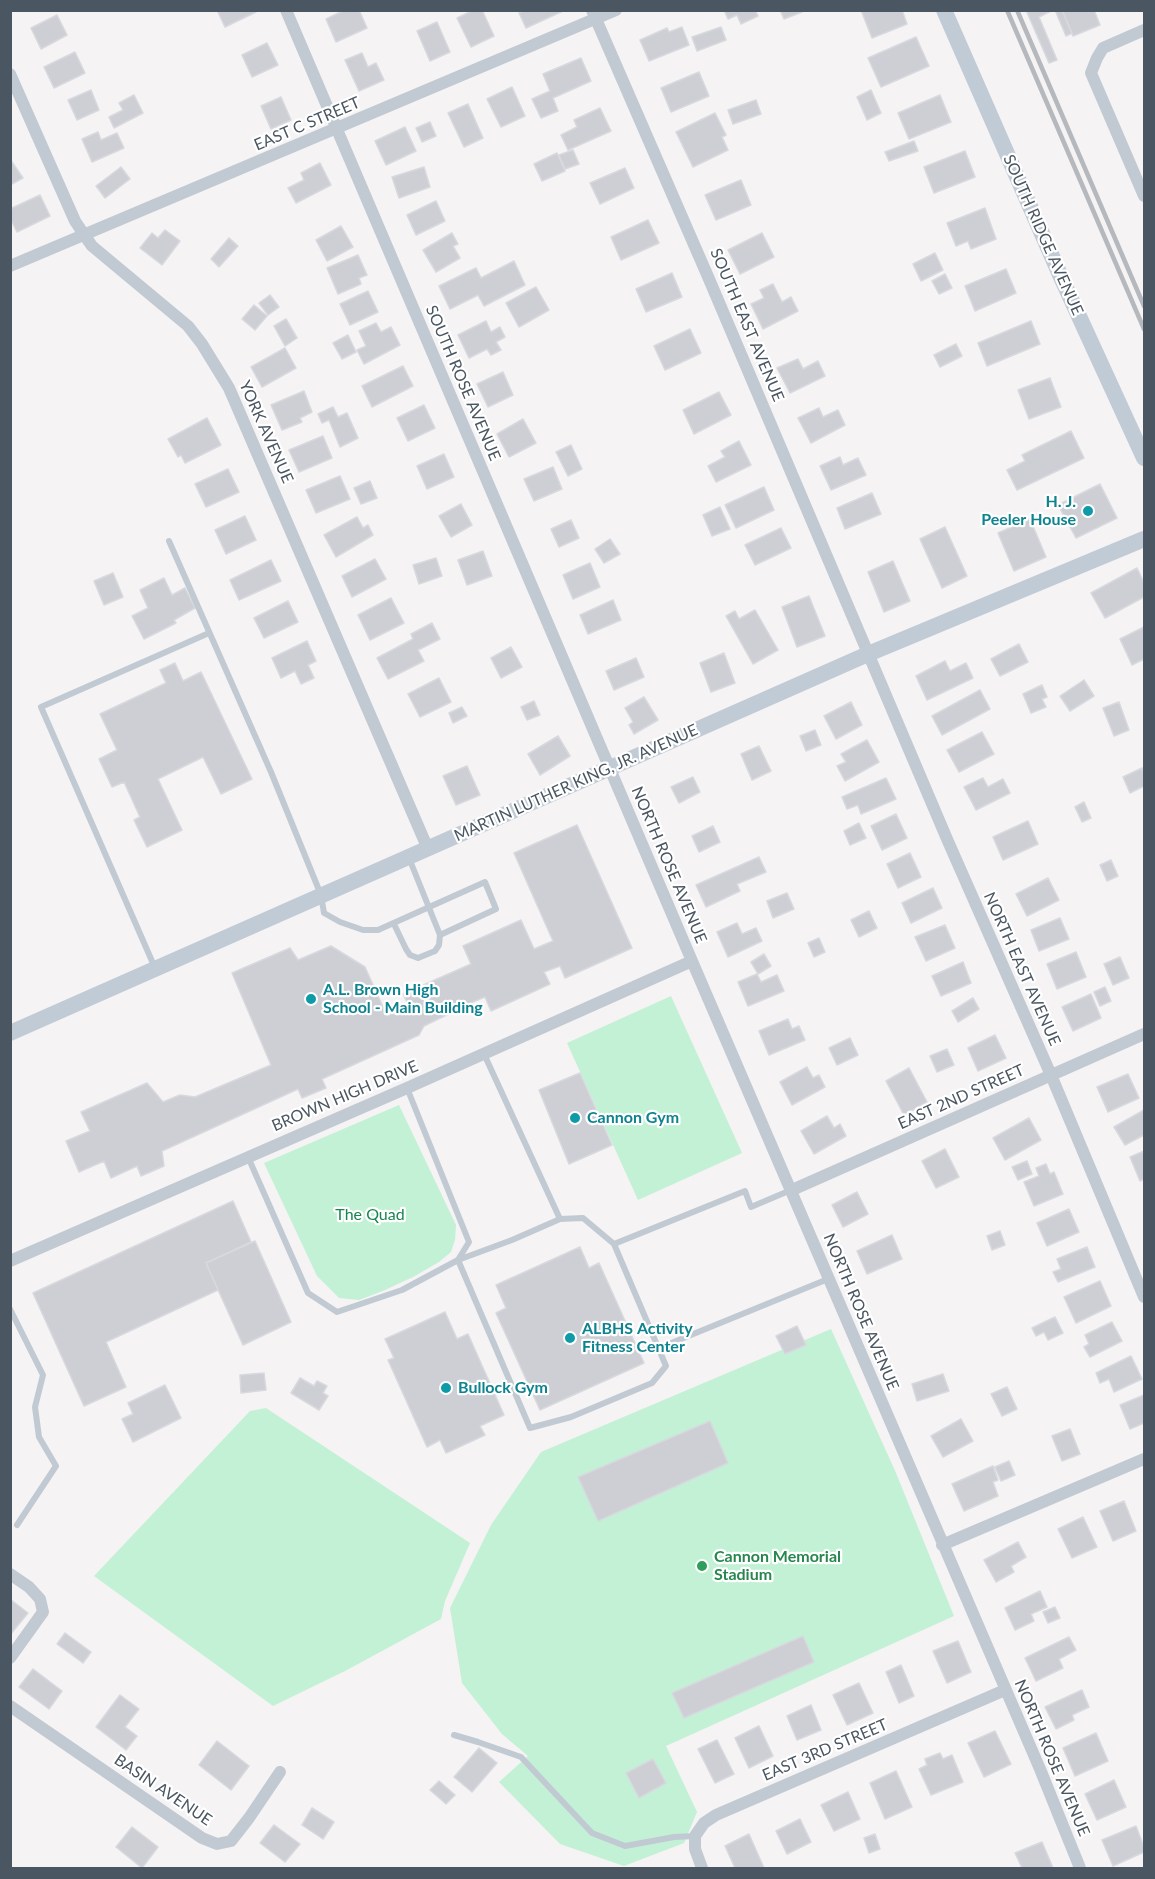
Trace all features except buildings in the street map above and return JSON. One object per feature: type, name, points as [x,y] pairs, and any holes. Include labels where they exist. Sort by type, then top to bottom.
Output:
[{"type":"main road","name":"SOUTH RIDGE AVENUE","points":[[944,10],[1061,277],[1144,458]]},
{"type":"main road","name":"MARTIN LUTHER KING, JR. AVENUE","points":[[10,1033],[868,654],[1144,539]]},
{"type":"street","name":"SOUTH ROSE AVENUE","points":[[286,10],[609,768]]},
{"type":"street","name":"EAST C STREET","points":[[10,266],[337,129],[594,15],[616,10]]},
{"type":"street","name":"SOUTH EAST AVENUE","points":[[594,15],[714,290],[868,654]]},
{"type":"street","points":[[1144,30],[1102,48],[1091,73],[1144,196]]},
{"type":"street","name":"YORK AVENUE","points":[[10,74],[75,221],[85,236],[92,246],[188,326],[229,388],[428,849]]},
{"type":"street","name":"NORTH EAST AVENUE","points":[[868,654],[1051,1075],[1144,1297]]},
{"type":"street","name":"NORTH ROSE AVENUE","points":[[609,768],[792,1190],[1080,1869]]},
{"type":"street","name":"BROWN HIGH DRIVE","points":[[10,1261],[692,961]]},
{"type":"street","name":"EAST 2ND STREET","points":[[792,1190],[1144,1034]]},
{"type":"street","points":[[942,1545],[1144,1460]]},
{"type":"street","points":[[10,1574],[29,1587],[40,1599],[43,1612],[10,1658]]},
{"type":"street","name":"EAST 3RD STREET","points":[[695,1836],[704,1823],[716,1815],[1005,1690]]},
{"type":"street","name":"BASIN AVENUE","points":[[10,1706],[202,1838],[217,1844],[231,1841],[280,1772]]},
{"type":"street","points":[[695,1836],[694,1850],[702,1869]]},
{"type":"lane","points":[[169,541],[271,772],[321,895],[324,913],[340,922],[363,930],[378,930],[485,882],[496,909],[440,935]]},
{"type":"lane","points":[[155,969],[41,707],[209,633]]},
{"type":"lane","points":[[394,924],[410,955],[418,958],[435,951],[439,945],[440,935],[408,857]]},
{"type":"lane","points":[[484,1053],[560,1219]]},
{"type":"lane","points":[[407,1088],[469,1242],[458,1260]]},
{"type":"lane","points":[[248,1156],[308,1293],[337,1312],[402,1290],[458,1260],[560,1219],[583,1218],[614,1244],[666,1366],[652,1383],[571,1417],[530,1428],[458,1260]]},
{"type":"lane","points":[[614,1244],[745,1191],[751,1207],[792,1190]]},
{"type":"lane","points":[[658,1348],[828,1279]]},
{"type":"lane","points":[[10,1309],[43,1375],[35,1407],[39,1437],[56,1466],[17,1525]]},
{"type":"lane","points":[[454,1735],[521,1757],[592,1833],[625,1846],[674,1837],[695,1836]]},
{"type":"green space","points":[[671,996],[742,1153],[638,1200],[567,1043]]},
{"type":"green space","name":"The Quad","points":[[399,1105],[456,1225],[455,1240],[451,1252],[413,1277],[359,1300],[339,1298],[317,1276],[264,1163]]},
{"type":"green space","name":"Cannon Memorial Stadium","points":[[831,1329],[896,1473],[954,1616],[666,1746],[697,1812],[684,1843],[624,1866],[560,1844],[499,1782],[528,1756],[502,1734],[462,1683],[450,1608],[491,1525],[541,1452]]},
{"type":"green space","points":[[266,1408],[470,1543],[445,1601],[441,1619],[347,1670],[273,1706],[94,1576],[250,1411]]},
{"type":"railway","points":[[1007,10],[1144,329]]},
{"type":"railway","points":[[1017,10],[1144,306]]},
{"type":"place","name":"H. J. Peeler House","points":[[1088,511]]},
{"type":"place","name":"A.L. Brown High School - Main Building","points":[[311,999]]},
{"type":"place","name":"Cannon Gym","points":[[575,1118]]},
{"type":"place","name":"ALBHS Activity Fitness Center","points":[[570,1338]]},
{"type":"place","name":"Bullock Gym","points":[[446,1388]]},
{"type":"place","name":"Cannon Memorial Stadium","points":[[702,1566]]}]
